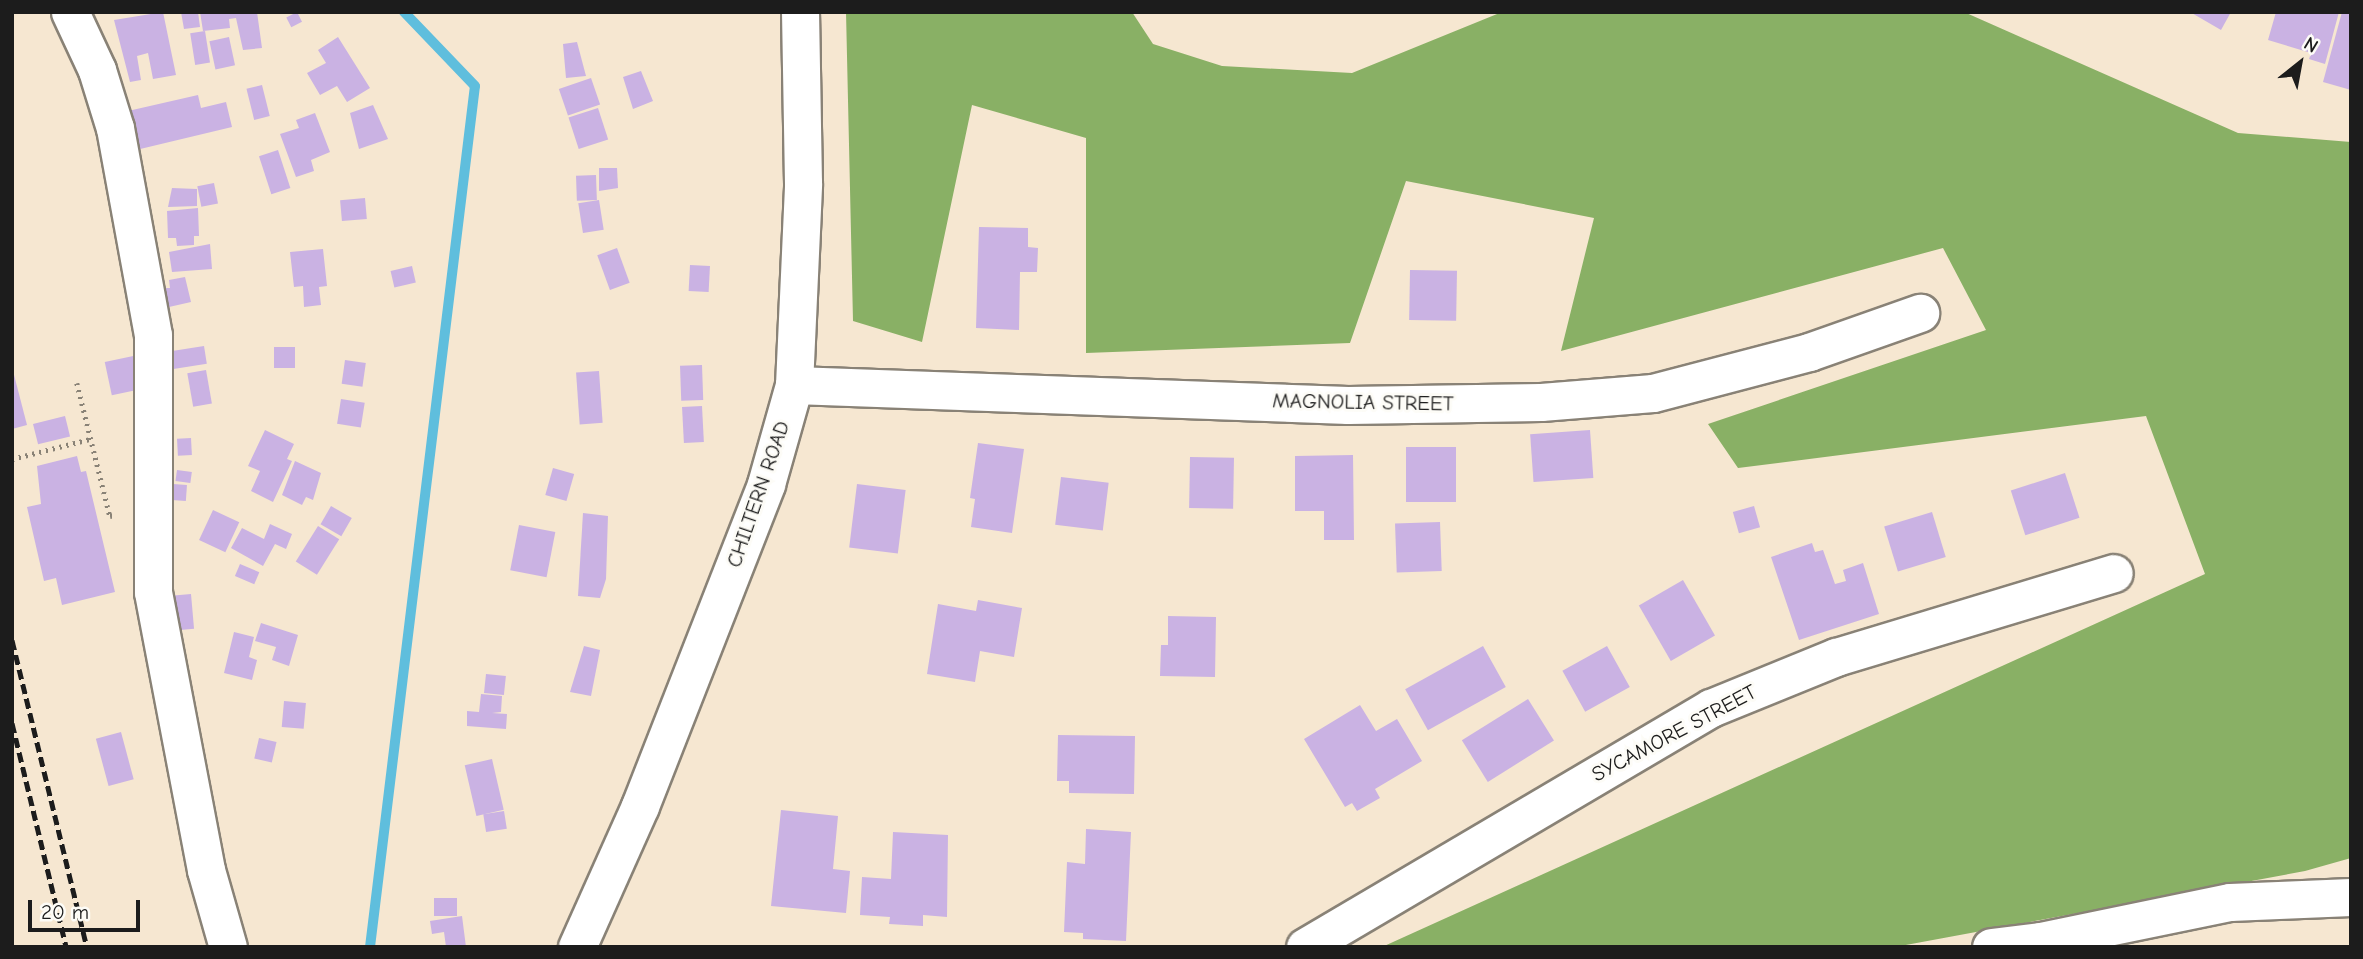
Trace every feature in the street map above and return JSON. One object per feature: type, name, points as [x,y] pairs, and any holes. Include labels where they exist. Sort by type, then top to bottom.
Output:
[{"type":"street","points":[[70,12],[97,70],[114,128],[153,335],[153,592],[198,832],[228,947]]},
{"type":"street","name":"CHILTERN ROAD","points":[[577,947],[640,806],[766,484],[794,385],[803,183],[800,12]]},
{"type":"street","name":"MAGNOLIA STREET","points":[[794,385],[1348,405],[1541,402],[1653,393],[1809,352],[1920,313]]},
{"type":"street","name":"SYCAMORE STREET","points":[[1304,947],[1712,708],[1836,657],[2114,573]]},
{"type":"street","points":[[1991,947],[2040,941],[2230,902],[2351,897]]},
{"type":"path","points":[[77,383],[110,516]]},
{"type":"path","points":[[12,459],[90,439]]},
{"type":"green space","points":[[846,12],[1132,12],[1153,44],[1222,66],[1352,73],[1502,12],[1964,12],[2238,133],[2351,142],[2351,858],[2305,871],[1895,947],[1382,947],[2205,574],[2146,416],[1738,468],[1708,424],[1986,330],[1943,248],[1561,351],[1594,218],[1406,181],[1350,343],[1086,353],[1086,138],[972,105],[922,342],[853,321]]},
{"type":"building","points":[[163,12],[176,75],[153,79],[148,53],[137,56],[141,80],[130,82],[114,20]]},
{"type":"building","points":[[181,12],[198,12],[200,27],[184,29]]},
{"type":"building","points":[[200,12],[257,12],[262,48],[243,50],[236,18],[229,19],[230,28],[203,31]]},
{"type":"building","points":[[297,12],[302,22],[291,27],[286,17]]},
{"type":"building","points":[[2190,12],[2231,12],[2221,30]]},
{"type":"building","points":[[2276,12],[2339,12],[2325,64],[2309,59],[2311,53],[2268,40]]},
{"type":"building","points":[[2342,12],[2351,12],[2351,90],[2323,82]]},
{"type":"building","points":[[205,31],[210,63],[195,65],[190,33]]},
{"type":"building","points":[[229,37],[235,65],[215,70],[209,41]]},
{"type":"building","points":[[338,37],[370,88],[347,102],[337,86],[320,95],[307,73],[326,63],[318,50]]},
{"type":"building","points":[[577,42],[586,76],[566,78],[563,44]]},
{"type":"building","points":[[641,71],[653,101],[633,109],[623,77]]},
{"type":"building","points":[[591,78],[600,104],[568,116],[559,89]]},
{"type":"building","points":[[262,85],[270,116],[254,120],[246,89]]},
{"type":"building","points":[[198,95],[201,108],[226,102],[232,127],[136,150],[128,111]]},
{"type":"building","points":[[373,105],[388,139],[359,149],[350,113]]},
{"type":"building","points":[[598,108],[608,139],[579,149],[569,118]]},
{"type":"building","points":[[315,113],[330,152],[311,160],[314,171],[296,177],[280,134],[299,128],[296,120]]},
{"type":"building","points":[[278,150],[290,188],[271,194],[259,156]]},
{"type":"building","points":[[599,168],[617,168],[618,188],[599,191]]},
{"type":"building","points":[[596,175],[597,200],[577,201],[576,176]]},
{"type":"building","points":[[214,183],[218,204],[201,207],[197,186]]},
{"type":"building","points":[[172,188],[197,189],[197,206],[168,207]]},
{"type":"building","points":[[365,198],[367,219],[342,221],[340,200]]},
{"type":"building","points":[[599,200],[604,230],[583,233],[578,203]]},
{"type":"building","points":[[198,208],[199,236],[194,236],[194,245],[177,246],[176,238],[168,238],[167,211]]},
{"type":"building","points":[[979,227],[1028,228],[1028,247],[1038,248],[1037,272],[1020,272],[1019,330],[976,328]]},
{"type":"building","points":[[210,244],[212,269],[172,272],[169,252]]},
{"type":"building","points":[[617,248],[630,283],[610,290],[597,255]]},
{"type":"building","points":[[323,249],[327,286],[319,287],[321,305],[304,307],[303,286],[294,287],[290,252]]},
{"type":"building","points":[[690,265],[710,266],[709,292],[689,291]]},
{"type":"building","points":[[412,266],[416,283],[394,288],[391,271]]},
{"type":"building","points":[[1410,270],[1457,271],[1456,321],[1409,320]]},
{"type":"building","points":[[185,277],[191,302],[169,307],[165,288],[170,288],[169,280]]},
{"type":"building","points":[[204,346],[207,364],[170,370],[167,352]]},
{"type":"building","points":[[274,347],[295,347],[295,368],[274,368]]},
{"type":"building","points":[[138,355],[145,388],[112,395],[105,362]]},
{"type":"building","points":[[345,360],[366,363],[362,387],[342,384]]},
{"type":"building","points":[[702,365],[703,400],[681,401],[680,366]]},
{"type":"building","points":[[12,367],[27,425],[12,429]]},
{"type":"building","points":[[206,370],[212,403],[193,407],[187,373]]},
{"type":"building","points":[[599,371],[603,423],[580,424],[576,373]]},
{"type":"building","points":[[341,399],[365,403],[361,427],[337,424]]},
{"type":"building","points":[[702,406],[704,442],[684,443],[682,407]]},
{"type":"building","points":[[65,416],[70,436],[38,444],[33,424]]},
{"type":"building","points":[[265,430],[294,444],[287,459],[292,461],[273,502],[251,491],[260,471],[248,466]]},
{"type":"building","points":[[1590,430],[1593,478],[1533,482],[1530,434]]},
{"type":"building","points":[[191,438],[192,455],[178,456],[177,439]]},
{"type":"building","points":[[978,443],[1024,449],[1012,533],[971,527],[975,499],[970,498]]},
{"type":"building","points":[[1406,447],[1456,447],[1456,502],[1406,502]]},
{"type":"building","points":[[1353,455],[1354,540],[1324,540],[1324,511],[1295,511],[1295,456]]},
{"type":"building","points":[[77,456],[81,472],[86,471],[115,592],[62,605],[56,578],[44,581],[27,507],[41,504],[37,466]]},
{"type":"building","points":[[1190,457],[1234,458],[1233,509],[1189,508]]},
{"type":"building","points":[[295,461],[321,473],[313,500],[306,497],[302,505],[282,495]]},
{"type":"building","points":[[553,468],[574,474],[566,501],[545,495]]},
{"type":"building","points":[[177,470],[192,472],[190,483],[175,481]]},
{"type":"building","points":[[2065,473],[2080,518],[2025,535],[2011,491]]},
{"type":"building","points":[[1061,477],[1109,483],[1103,530],[1055,525]]},
{"type":"building","points":[[173,484],[187,485],[186,501],[172,500]]},
{"type":"building","points":[[857,484],[906,490],[898,553],[849,548]]},
{"type":"building","points":[[331,506],[352,518],[341,536],[320,524]]},
{"type":"building","points":[[1754,506],[1760,527],[1739,533],[1733,512]]},
{"type":"building","points":[[213,510],[239,522],[225,552],[199,540]]},
{"type":"building","points":[[1932,512],[1946,557],[1898,572],[1884,527]]},
{"type":"building","points":[[583,513],[608,516],[606,579],[600,598],[578,596]]},
{"type":"building","points":[[1440,522],[1442,571],[1397,573],[1395,524]]},
{"type":"building","points":[[270,524],[292,534],[286,549],[275,544],[263,566],[231,548],[242,528],[264,539]]},
{"type":"building","points":[[519,525],[555,532],[547,577],[510,570]]},
{"type":"building","points":[[318,526],[339,539],[317,575],[296,562]]},
{"type":"building","points":[[1812,543],[1815,552],[1823,550],[1835,584],[1846,581],[1843,570],[1863,563],[1879,614],[1799,640],[1771,557]]},
{"type":"building","points":[[240,564],[259,572],[254,584],[235,576]]},
{"type":"building","points":[[1683,580],[1715,635],[1671,661],[1639,606]]},
{"type":"building","points":[[191,594],[194,629],[177,630],[174,595]]},
{"type":"building","points":[[978,600],[1022,608],[1014,657],[980,651],[975,682],[927,674],[938,604],[976,611]]},
{"type":"building","points":[[1168,616],[1216,617],[1215,677],[1160,676],[1161,645],[1168,645]]},
{"type":"building","points":[[261,623],[298,635],[289,666],[272,660],[276,647],[255,641]]},
{"type":"building","points":[[234,632],[254,637],[249,657],[257,660],[252,680],[224,673]]},
{"type":"building","points":[[584,646],[600,650],[591,696],[570,692]]},
{"type":"building","points":[[1483,646],[1506,687],[1428,730],[1405,689]]},
{"type":"building","points":[[1607,646],[1630,687],[1585,712],[1562,671]]},
{"type":"building","points":[[486,674],[506,676],[504,695],[484,693]]},
{"type":"building","points":[[481,694],[502,696],[501,712],[492,713],[507,714],[506,729],[467,726],[467,711],[479,712]]},
{"type":"building","points":[[1528,699],[1554,741],[1488,782],[1462,740]]},
{"type":"building","points":[[284,701],[306,703],[304,729],[282,727]]},
{"type":"building","points":[[1360,705],[1376,731],[1397,719],[1422,761],[1375,789],[1380,798],[1357,811],[1352,803],[1345,807],[1304,739]]},
{"type":"building","points":[[121,732],[134,779],[109,786],[96,739]]},
{"type":"building","points":[[1058,735],[1135,736],[1134,794],[1069,793],[1069,781],[1057,781]]},
{"type":"building","points":[[259,738],[277,742],[272,763],[254,758]]},
{"type":"building","points":[[492,759],[504,810],[476,816],[465,765]]},
{"type":"building","points":[[781,810],[838,816],[833,869],[850,871],[846,913],[771,906]]},
{"type":"building","points":[[504,811],[507,829],[486,832],[483,814]]},
{"type":"building","points":[[1086,829],[1131,832],[1126,941],[1083,939],[1083,933],[1064,932],[1067,862],[1085,864]]},
{"type":"building","points":[[893,832],[948,835],[947,917],[923,915],[923,926],[889,924],[890,917],[860,915],[862,877],[891,879]]},
{"type":"building","points":[[434,898],[457,898],[457,916],[434,916]]},
{"type":"building","points":[[462,916],[466,947],[446,947],[444,932],[432,934],[430,921]]},
{"type":"waterway","points":[[370,947],[475,86],[404,12]]},
{"type":"railway","points":[[12,640],[87,947]]},
{"type":"railway","points":[[12,723],[66,947]]}]
